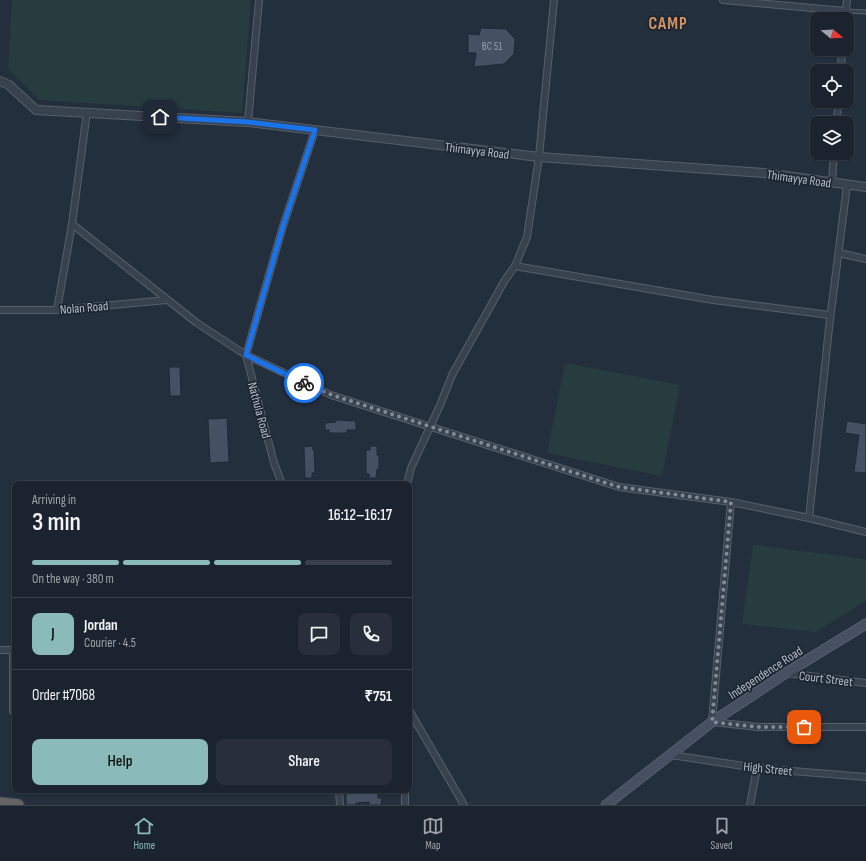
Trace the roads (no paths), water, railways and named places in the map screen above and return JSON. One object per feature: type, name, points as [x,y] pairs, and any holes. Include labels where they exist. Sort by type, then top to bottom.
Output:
[{"type":"highway","points":[[0,803],[18,805]]},
{"type":"main road","name":"Independence Road","points":[[606,805],[712,722],[866,624]]},
{"type":"street","points":[[248,122],[258,0]]},
{"type":"street","points":[[408,481],[411,468],[452,375],[505,280],[515,266],[527,237],[539,158],[554,0]]},
{"type":"street","points":[[723,0],[845,10],[846,0]]},
{"type":"street","name":"Thimayya Road","points":[[0,81],[9,85],[36,110],[248,122],[539,158],[765,173],[847,185],[866,186]]},
{"type":"street","points":[[57,310],[72,224],[87,112]]},
{"type":"street","points":[[246,355],[283,226],[315,130]]},
{"type":"street","points":[[832,182],[834,160]]},
{"type":"street","points":[[809,518],[830,315],[847,185]]},
{"type":"street","points":[[72,224],[197,323],[246,355],[332,395],[619,487],[731,502],[809,518],[866,532]]},
{"type":"street","points":[[838,253],[866,259]]},
{"type":"street","points":[[515,266],[713,300],[830,315]]},
{"type":"street","name":"Nolan Road","points":[[0,310],[57,310],[167,300]]},
{"type":"street","name":"Nathula Road","points":[[246,355],[274,463],[281,481]]},
{"type":"street","points":[[731,502],[712,722],[758,727],[866,727]]},
{"type":"street","points":[[0,650],[12,650]]},
{"type":"street","name":"Court Street","points":[[786,674],[866,683]]},
{"type":"street","points":[[412,715],[464,805]]},
{"type":"street","name":"High Street","points":[[671,755],[757,768],[866,777]]},
{"type":"street","points":[[750,805],[757,768]]},
{"type":"street","points":[[340,793],[340,805]]},
{"type":"street","points":[[405,793],[405,805]]},
{"type":"lane","points":[[845,10],[866,12]]},
{"type":"district","name":"CAMP","points":[[668,23]]}]
